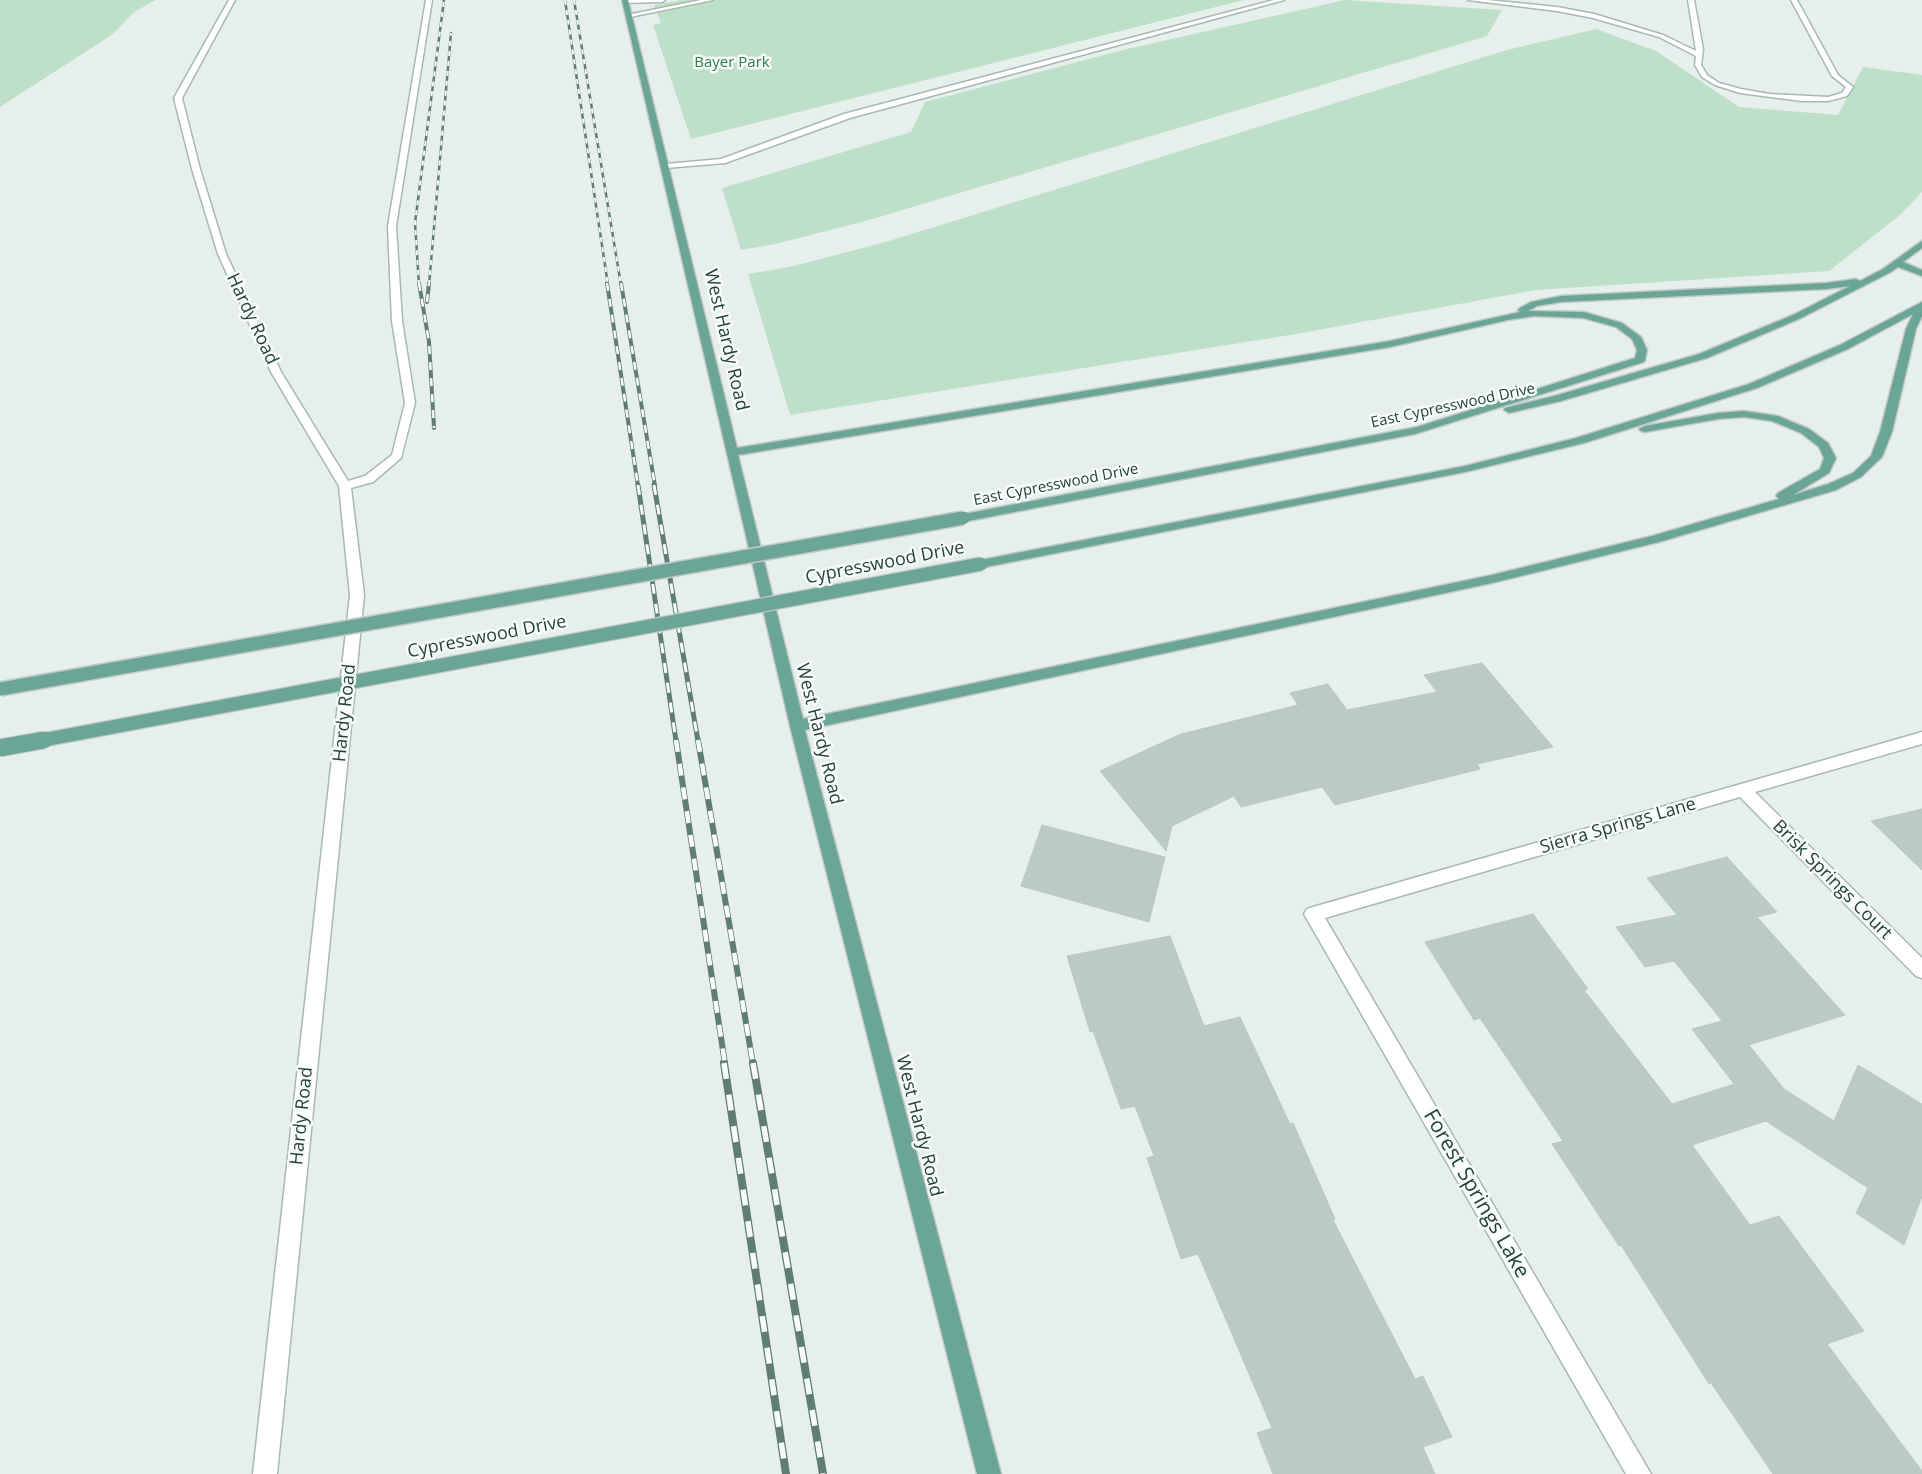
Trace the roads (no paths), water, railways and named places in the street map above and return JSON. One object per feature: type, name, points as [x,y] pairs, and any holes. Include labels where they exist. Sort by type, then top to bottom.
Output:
[{"type":"main road","name":"West Hardy Road","points":[[627,6],[797,726],[989,1474]]},
{"type":"main road","name":"East Cypresswood Drive","points":[[962,518],[1415,431],[1557,399],[1703,356],[1796,317],[1867,281],[1922,244]]},
{"type":"main road","points":[[1896,263],[1922,272]]},
{"type":"main road","points":[[1508,317],[1534,304],[1561,299],[1826,286],[1867,281]]},
{"type":"main road","points":[[1580,442],[1753,386],[1844,347],[1922,305]]},
{"type":"main road","points":[[797,726],[1492,579],[1655,539],[1832,488],[1857,475],[1876,458],[1886,432],[1912,329],[1922,305]]},
{"type":"main road","points":[[733,452],[1390,344],[1508,317],[1534,313],[1584,315],[1619,325],[1636,337],[1642,350],[1640,360],[1415,431]]},
{"type":"main road","points":[[1580,442],[1718,416],[1744,414],[1774,418],[1795,426],[1815,437],[1824,446],[1830,458],[1825,471],[1760,509]]},
{"type":"main road","name":"Cypresswood Drive","points":[[0,748],[981,564],[1465,469],[1580,442]]},
{"type":"main road","name":"Cypresswood Drive","points":[[0,689],[962,518]]},
{"type":"street","name":"Hardy Road","points":[[232,0],[178,98],[196,169],[222,254],[276,372],[345,486],[357,595],[265,1474]]},
{"type":"street","points":[[345,486],[369,479],[397,456],[410,403],[397,321],[392,226],[429,0]]},
{"type":"street","points":[[627,6],[662,0]]},
{"type":"street","points":[[627,6],[710,0]]},
{"type":"street","points":[[666,166],[722,161],[847,116],[1281,0]]},
{"type":"street","points":[[1471,0],[1594,16],[1661,36],[1699,55]]},
{"type":"street","points":[[1691,0],[1700,49],[1698,65],[1704,76],[1718,84],[1740,91],[1802,99],[1828,99],[1845,95],[1850,87],[1835,76],[1794,0]]},
{"type":"street","name":"Sierra Springs Lane","points":[[1313,914],[1922,738]]},
{"type":"street","name":"Brisk Springs Court","points":[[1743,790],[1922,970]]},
{"type":"street","name":"Forest Springs Lake","points":[[1313,914],[1639,1474]]},
{"type":"railway","points":[[419,285],[415,223],[444,0]]},
{"type":"railway","points":[[565,0],[608,285]]},
{"type":"railway","points":[[574,0],[621,285]]},
{"type":"railway","points":[[429,285],[451,33]]},
{"type":"railway","points":[[419,283],[429,342],[434,428]]},
{"type":"railway","points":[[427,302],[429,283]]},
{"type":"railway","points":[[607,283],[638,486]]},
{"type":"railway","points":[[621,283],[655,486]]},
{"type":"railway","points":[[638,485],[676,741]]},
{"type":"railway","points":[[654,485],[698,741]]},
{"type":"railway","points":[[676,740],[725,1064]]},
{"type":"railway","points":[[698,740],[753,1064]]},
{"type":"railway","points":[[724,1063],[786,1474]]},
{"type":"railway","points":[[753,1063],[823,1474]]},
{"type":"park label","name":"Bayer Park","points":[[732,63]]}]
